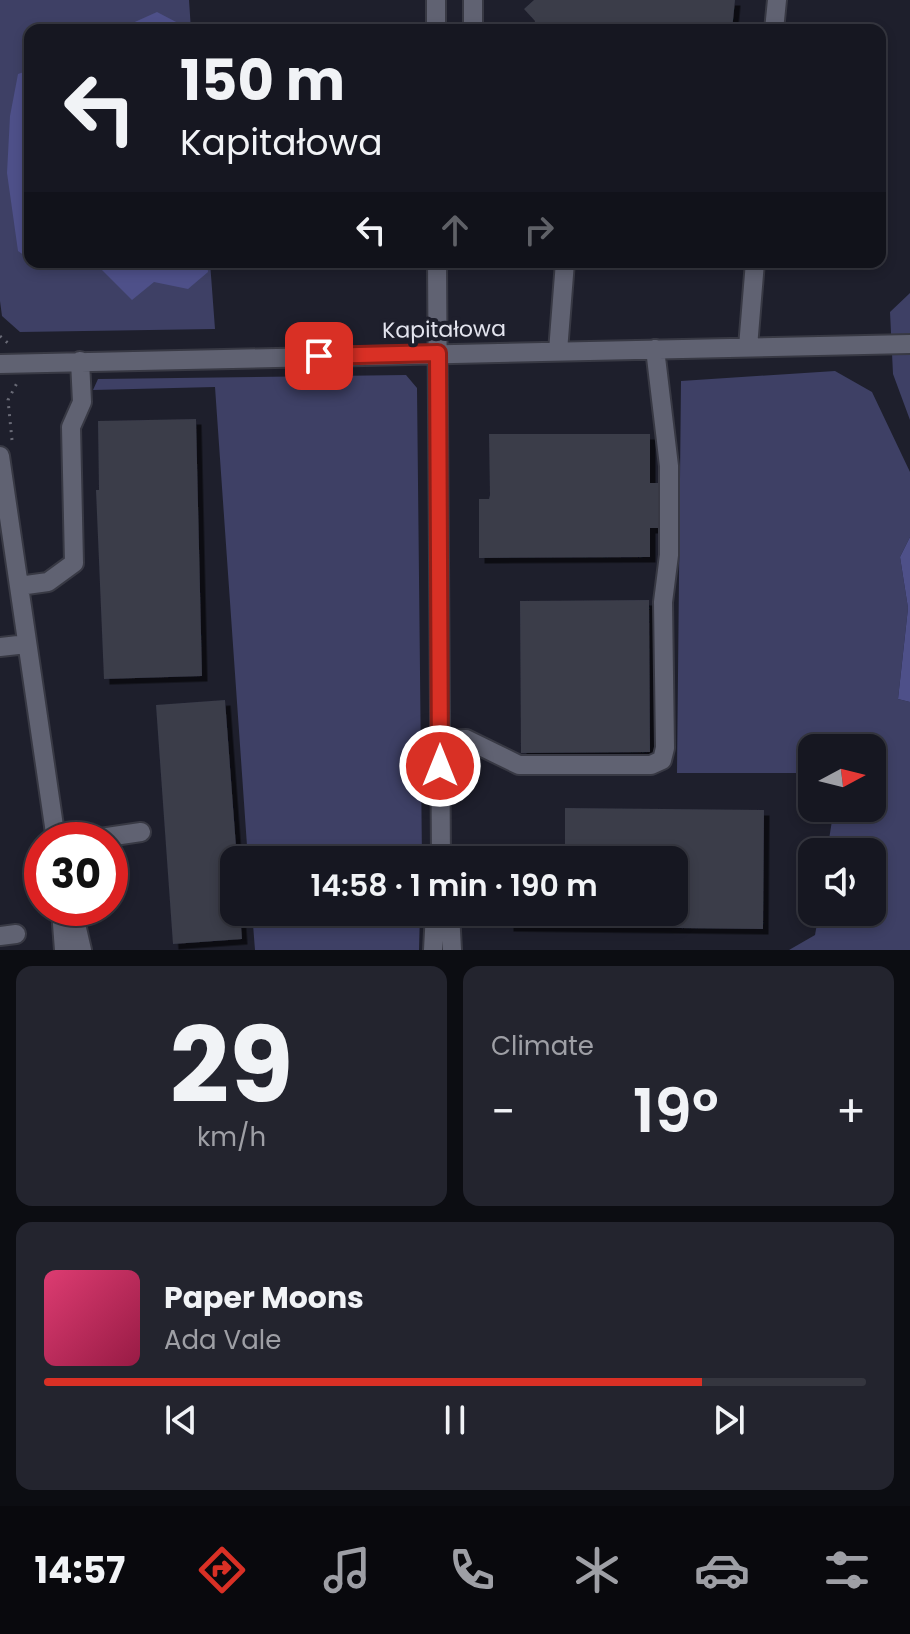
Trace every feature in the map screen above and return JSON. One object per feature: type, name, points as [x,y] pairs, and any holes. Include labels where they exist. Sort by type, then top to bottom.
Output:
[{"type":"street","points":[[436,0],[436,24]]},
{"type":"street","points":[[473,0],[473,24]]},
{"type":"street","points":[[775,24],[777,0]]},
{"type":"street","points":[[437,268],[441,846]]},
{"type":"street","points":[[558,351],[565,268]]},
{"type":"street","points":[[748,347],[755,268]]},
{"type":"street","name":"Kapitałowa","points":[[0,364],[910,344]]},
{"type":"street","points":[[440,740],[466,739],[519,765],[651,765],[662,760],[665,748],[663,602],[669,555],[669,466],[655,349]]},
{"type":"street","points":[[19,586],[48,582],[74,563],[71,427],[82,402],[80,361]]},
{"type":"street","points":[[0,456],[53,822]]},
{"type":"street","points":[[0,647],[27,644]]},
{"type":"street","points":[[128,834],[141,832]]},
{"type":"street","points":[[62,926],[64,950]]},
{"type":"street","points":[[76,926],[82,950]]},
{"type":"street","points":[[433,950],[434,926]]},
{"type":"street","points":[[451,926],[452,950]]},
{"type":"shaded area","points":[[0,0],[189,0],[191,24],[24,24],[24,268],[210,268],[215,329],[20,332],[2,316]]},
{"type":"shaded area","points":[[157,12],[178,24],[130,24]]},
{"type":"shaded area","points":[[24,72],[24,255],[18,251],[7,173],[10,116],[18,74]]},
{"type":"shaded area","points":[[100,268],[208,268],[208,272],[188,289],[154,282],[132,300]]},
{"type":"shaded area","points":[[910,293],[910,420],[893,374],[890,312]]},
{"type":"shaded area","points":[[835,371],[872,392],[910,472],[910,537],[900,557],[908,608],[898,699],[910,702],[910,950],[789,950],[815,935],[817,926],[886,926],[886,838],[829,838],[832,822],[886,822],[886,734],[798,734],[798,773],[677,773],[681,381]]},
{"type":"shaded area","points":[[406,375],[417,388],[422,846],[247,846],[215,387],[93,390],[98,379]]},
{"type":"shaded area","points":[[910,537],[910,702],[898,699],[908,608],[900,557]]},
{"type":"shaded area","points":[[253,926],[420,926],[419,950],[255,950]]},
{"type":"building","points":[[534,0],[735,0],[733,24],[535,24],[524,9]]},
{"type":"building","points":[[196,419],[202,676],[104,679],[96,490],[99,490],[98,421]]},
{"type":"building","points":[[489,434],[650,434],[650,483],[664,483],[664,528],[650,528],[650,557],[479,558],[479,499],[489,499],[490,495]]},
{"type":"building","points":[[649,600],[650,752],[521,753],[520,601]]},
{"type":"building","points":[[225,700],[236,846],[220,846],[220,926],[241,926],[242,939],[173,944],[156,705]]},
{"type":"building","points":[[565,808],[764,810],[763,929],[508,926],[688,926],[688,846],[565,846]]},
{"type":"route","points":[[319,356],[438,353],[440,766]]}]
